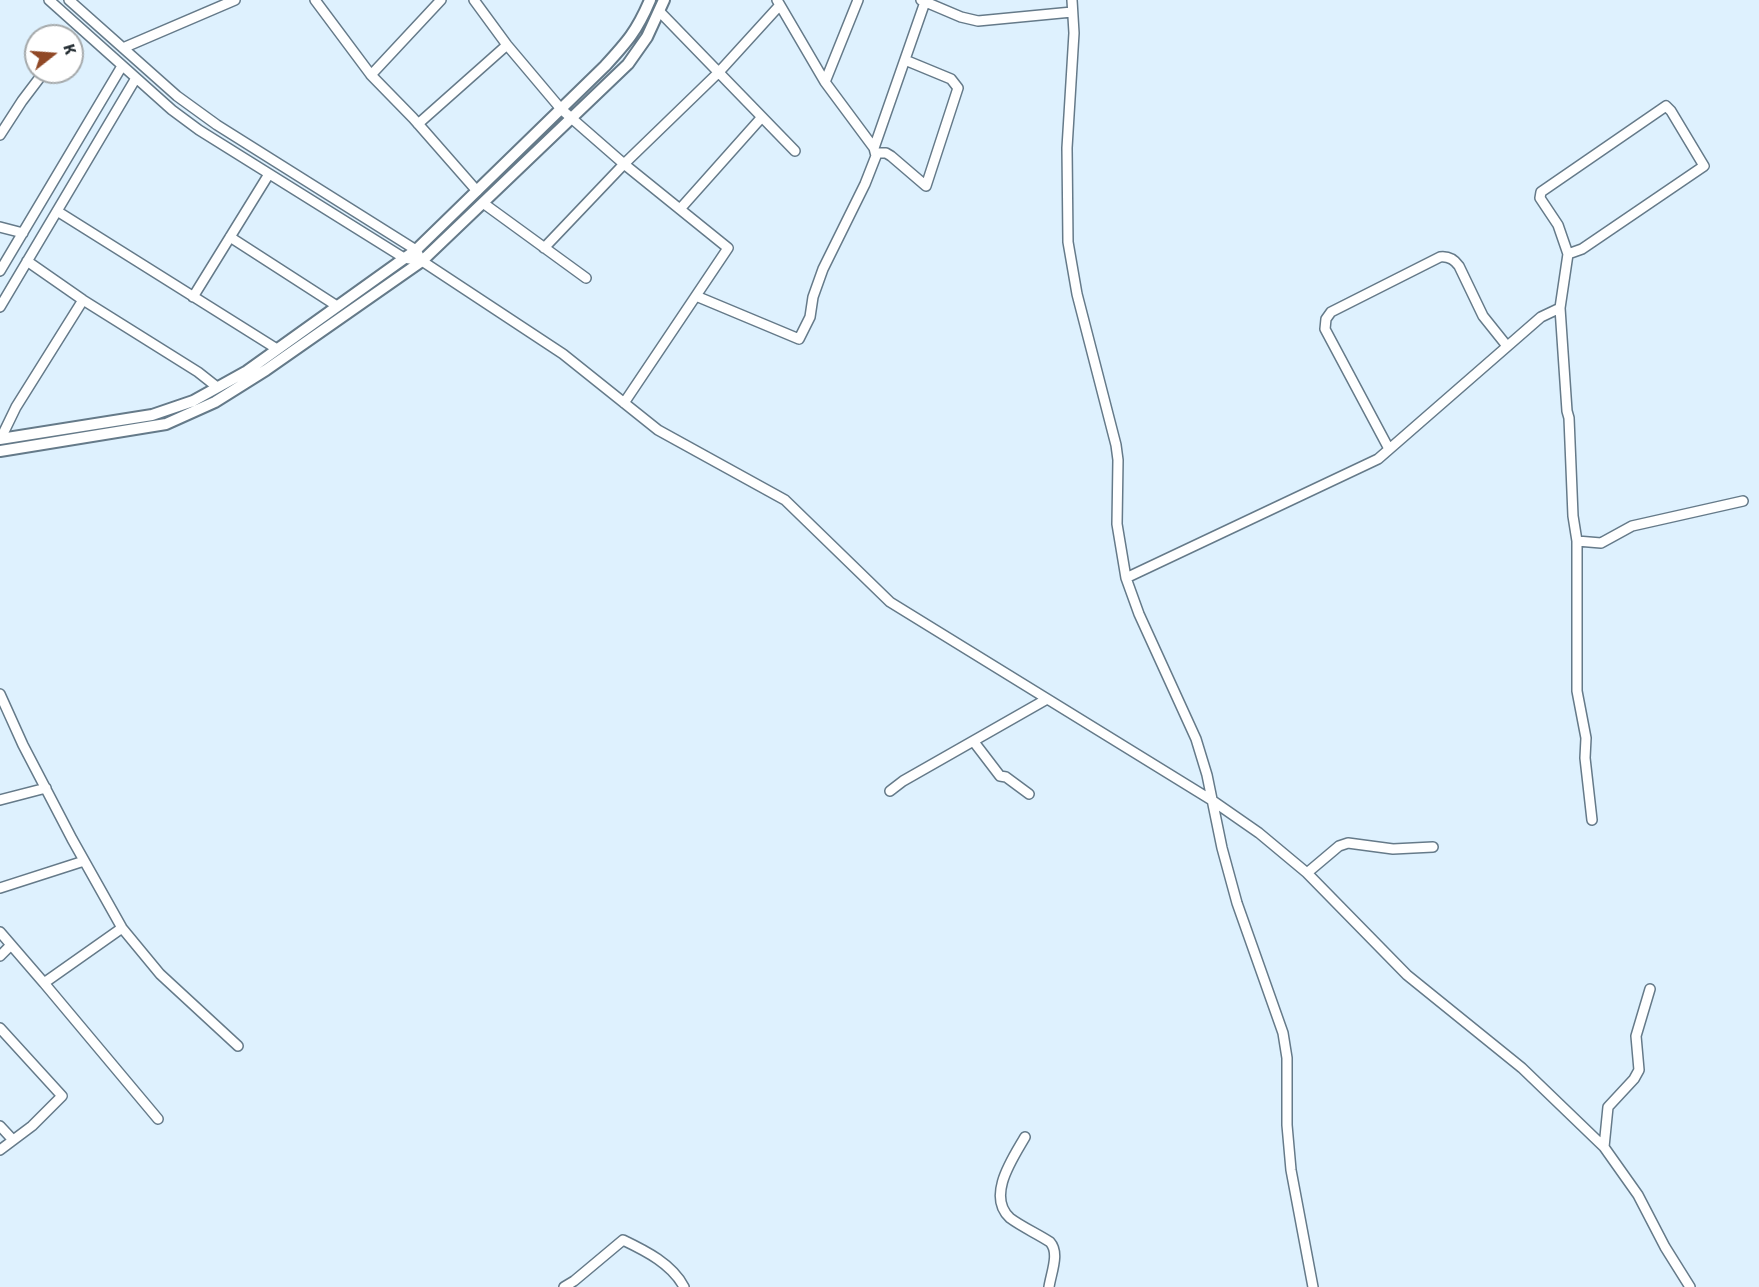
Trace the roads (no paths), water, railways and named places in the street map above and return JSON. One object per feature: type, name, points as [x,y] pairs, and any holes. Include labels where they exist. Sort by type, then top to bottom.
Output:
[{"type":"street","points":[[49,0],[76,24]]},
{"type":"street","points":[[69,0],[177,96],[217,125],[416,250],[422,261]]},
{"type":"street","points":[[123,48],[234,0]]},
{"type":"street","points":[[315,0],[371,75],[477,191]]},
{"type":"street","points":[[371,75],[441,0]]},
{"type":"street","points":[[474,0],[507,45],[571,119],[728,248],[624,403]]},
{"type":"street","points":[[1,439],[152,415],[193,401],[247,371],[416,250],[629,40],[640,25],[650,0]]},
{"type":"street","points":[[0,451],[166,424],[215,402],[274,365],[422,261],[628,64],[647,37],[664,0]]},
{"type":"street","points":[[825,81],[858,0]]},
{"type":"street","points":[[1072,0],[1074,55],[1067,185],[1068,242],[1077,294],[1116,445],[1117,524],[1126,578],[1139,614],[1196,740],[1240,912],[1283,1033],[1287,1058],[1288,1148],[1313,1287]]},
{"type":"street","points":[[696,296],[799,339],[810,317],[813,297],[823,269],[865,184],[923,1],[961,17],[978,21],[1072,12]]},
{"type":"street","points":[[544,248],[624,164],[719,72],[778,3],[825,81],[875,151],[891,156],[926,186],[958,88],[951,80],[905,60]]},
{"type":"street","points":[[660,12],[795,151]]},
{"type":"street","points":[[84,31],[172,110],[199,130],[404,258],[422,261],[563,354],[658,430],[785,500],[890,602],[1213,801],[1259,833],[1307,873],[1407,975],[1522,1068],[1604,1147],[1638,1195],[1665,1247],[1690,1287]]},
{"type":"street","points":[[418,124],[507,45]]},
{"type":"street","points":[[0,271],[123,66]]},
{"type":"street","points":[[0,307],[136,78]]},
{"type":"street","points":[[0,135],[35,84]]},
{"type":"street","points":[[1569,254],[1582,249],[1704,166],[1666,106],[1541,192],[1540,198],[1558,225],[1569,254],[1560,308],[1569,418],[1573,516],[1577,541],[1577,690],[1586,738],[1585,758],[1592,820]]},
{"type":"street","points":[[680,209],[762,117]]},
{"type":"street","points":[[193,297],[269,174]]},
{"type":"street","points":[[483,203],[586,278]]},
{"type":"street","points":[[57,211],[277,349]]},
{"type":"street","points":[[0,227],[23,233]]},
{"type":"street","points":[[230,237],[337,306]]},
{"type":"street","points":[[1389,449],[1325,329],[1326,319],[1331,312],[1440,257],[1447,257],[1459,266],[1483,316],[1507,346]]},
{"type":"street","points":[[27,261],[83,300],[198,372],[217,387]]},
{"type":"street","points":[[1,439],[16,407],[83,300]]},
{"type":"street","points":[[1126,578],[1378,459],[1541,317],[1560,308]]},
{"type":"street","points":[[1577,541],[1601,543],[1632,526],[1743,501]]},
{"type":"street","points":[[0,694],[84,861],[122,928],[160,974],[238,1046]]},
{"type":"street","points":[[890,791],[903,781],[1047,699]]},
{"type":"street","points":[[974,742],[1000,776],[1006,777],[1029,795]]},
{"type":"street","points":[[0,800],[46,788]]},
{"type":"street","points":[[1307,873],[1339,846],[1348,843],[1393,849],[1433,847]]},
{"type":"street","points":[[0,888],[84,861]]},
{"type":"street","points":[[44,983],[122,928]]},
{"type":"street","points":[[0,932],[158,1119]]},
{"type":"street","points":[[0,956],[11,945]]},
{"type":"street","points":[[1604,1147],[1608,1107],[1640,1070],[1636,1036],[1650,989]]},
{"type":"street","points":[[0,1028],[62,1096],[32,1126],[0,1150]]},
{"type":"street","points":[[0,1126],[13,1140]]},
{"type":"street","points":[[1025,1137],[1002,1183],[1003,1207],[1011,1218],[1050,1242],[1054,1247],[1055,1255],[1049,1287]]},
{"type":"street","points":[[564,1287],[623,1240],[648,1251],[679,1277],[684,1287]]}]
